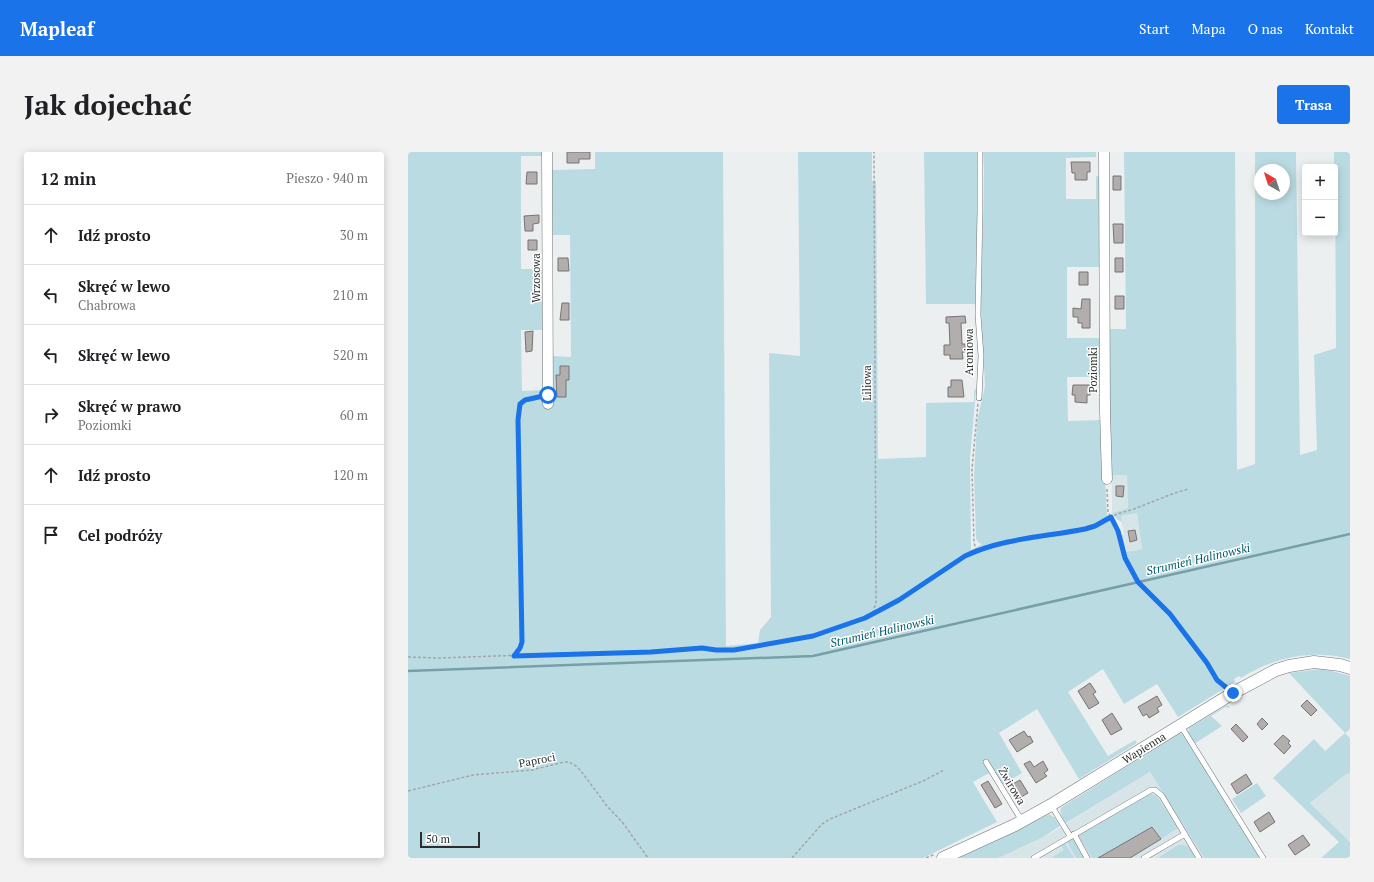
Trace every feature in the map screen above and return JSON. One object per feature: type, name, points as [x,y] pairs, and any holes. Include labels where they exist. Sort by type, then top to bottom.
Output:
[{"type":"street","name":"Wrzosowa","points":[[547,152],[548,399]]},
{"type":"street","name":"Poziomki","points":[[1104,152],[1105,404],[1107,479]]},
{"type":"street","name":"Wapienna","points":[[943,858],[1022,821],[1051,805],[1262,676],[1289,666],[1314,662],[1340,665],[1350,668]]},
{"type":"lane","name":"Aroniowa","points":[[979,398],[981,356],[981,337],[978,315],[980,152]]},
{"type":"lane","points":[[1181,726],[1264,858]]},
{"type":"lane","name":"Żwirowa","points":[[986,762],[1022,821]]},
{"type":"lane","points":[[1034,858],[1151,790],[1159,792],[1199,858]]},
{"type":"lane","points":[[1051,805],[1087,858]]},
{"type":"lane","points":[[1144,858],[1185,834]]},
{"type":"path","name":"Liliowa","points":[[874,152],[876,602],[874,613]]},
{"type":"path","points":[[977,551],[974,543],[972,469],[979,398]]},
{"type":"path","points":[[514,656],[520,648],[522,642],[518,420],[520,404],[525,400],[548,399]]},
{"type":"path","points":[[1107,479],[1108,508],[1118,531],[1125,558],[1138,582],[1170,614],[1207,663],[1217,680],[1233,693]]},
{"type":"path","points":[[408,657],[439,658],[609,652],[639,653],[702,648],[734,650],[813,636],[865,618],[899,600],[965,556],[977,551],[1019,539],[1085,529],[1095,526],[1111,517],[1188,488]]},
{"type":"path","name":"Paproci","points":[[408,791],[473,775],[532,770],[569,762],[581,771],[607,806],[623,823],[648,858]]},
{"type":"path","points":[[792,858],[822,824],[830,819],[923,781],[944,770]]},
{"type":"shaded area","points":[[408,152],[546,152],[546,156],[521,156],[521,269],[546,269],[545,330],[521,330],[522,391],[544,390],[551,356],[571,357],[570,235],[550,235],[551,168],[553,170],[595,169],[595,152],[723,152],[726,646],[758,643],[760,630],[771,617],[769,353],[800,356],[798,152],[872,152],[872,181],[876,181],[878,459],[926,457],[926,403],[974,402],[974,389],[976,390],[970,458],[971,550],[982,544],[976,539],[974,475],[977,421],[985,386],[981,311],[984,170],[983,152],[1096,152],[1096,157],[1066,158],[1066,199],[1096,199],[1096,176],[1101,177],[1100,267],[1067,267],[1067,338],[1100,338],[1102,377],[1067,377],[1068,421],[1102,420],[1107,515],[1118,536],[1123,535],[1126,552],[1142,549],[1137,513],[1121,516],[1122,522],[1112,513],[1128,508],[1127,475],[1112,475],[1112,485],[1110,472],[1107,329],[1126,329],[1124,152],[1235,152],[1237,470],[1255,464],[1255,200],[1290,200],[1290,164],[1255,164],[1255,152],[1296,152],[1300,455],[1317,450],[1314,355],[1336,348],[1335,236],[1338,236],[1338,164],[1334,164],[1334,152],[1350,152],[1350,659],[1336,656],[1308,655],[1280,660],[1241,678],[1239,676],[1234,679],[1235,682],[1178,717],[1157,684],[1124,704],[1103,669],[1068,692],[1108,756],[1135,740],[1137,743],[1079,779],[1037,709],[999,733],[1022,773],[999,787],[991,772],[973,782],[997,822],[923,858],[408,858]]},
{"type":"shaded area","points":[[924,152],[979,152],[975,304],[926,304]]},
{"type":"shaded area","points":[[1112,475],[1127,475],[1128,508],[1112,513]]},
{"type":"shaded area","points":[[1137,513],[1142,549],[1126,552],[1121,516]]},
{"type":"shaded area","points":[[1320,669],[1350,676],[1350,729],[1345,733],[1289,673]]},
{"type":"shaded area","points":[[1227,705],[1230,707],[1226,707],[1211,716],[1222,726],[1194,744],[1188,733],[1189,728]]},
{"type":"shaded area","points":[[1180,733],[1184,735],[1261,858],[1204,858],[1150,772],[1066,823],[1062,817],[1062,807]]},
{"type":"shaded area","points":[[1345,733],[1350,738],[1350,773],[1346,774],[1310,803],[1350,842],[1350,858],[1321,858],[1339,842],[1273,778],[1314,739],[1325,751]]},
{"type":"shaded area","points":[[1150,772],[1204,858],[998,858],[1043,838]]},
{"type":"shaded area","points":[[1350,773],[1350,842],[1310,803],[1346,774]]},
{"type":"shaded area","points":[[1257,783],[1266,796],[1241,813],[1232,799]]},
{"type":"shaded area","points":[[1149,793],[1157,796],[1178,828],[1161,839],[1153,826],[1099,858],[1092,858],[1078,835]]},
{"type":"shaded area","points":[[1049,814],[1055,818],[1060,826],[1042,838],[998,858],[957,858],[1017,831]]},
{"type":"shaded area","points":[[1073,838],[1085,858],[1076,858],[1067,842]]},
{"type":"shaded area","points":[[1065,843],[1074,858],[1051,858],[1064,850],[1061,846]]},
{"type":"shaded area","points":[[1178,845],[1187,846],[1196,858],[1158,858]]},
{"type":"building","points":[[567,152],[590,152],[590,159],[579,159],[579,163],[567,163]]},
{"type":"building","points":[[1071,162],[1090,162],[1090,172],[1087,172],[1087,180],[1075,180],[1075,173],[1072,173]]},
{"type":"building","points":[[527,172],[537,172],[537,184],[526,184]]},
{"type":"building","points":[[1113,176],[1121,176],[1121,190],[1113,190]]},
{"type":"building","points":[[539,215],[539,223],[533,224],[533,231],[525,231],[524,216]]},
{"type":"building","points":[[1113,224],[1123,224],[1123,243],[1114,243]]},
{"type":"building","points":[[528,240],[537,240],[537,250],[528,250]]},
{"type":"building","points":[[558,258],[568,258],[569,271],[558,271]]},
{"type":"building","points":[[1115,258],[1123,258],[1123,272],[1115,272]]},
{"type":"building","points":[[1079,272],[1088,272],[1088,285],[1079,285]]},
{"type":"building","points":[[1115,296],[1124,296],[1124,309],[1115,309]]},
{"type":"building","points":[[1082,299],[1090,299],[1090,328],[1082,328],[1082,323],[1078,323],[1078,317],[1073,317],[1073,308],[1081,309]]},
{"type":"building","points":[[562,303],[569,303],[569,320],[560,320]]},
{"type":"building","points":[[965,316],[966,323],[961,323],[962,344],[965,344],[965,352],[962,352],[963,359],[950,359],[950,355],[944,355],[944,345],[950,345],[949,323],[946,323],[946,317]]},
{"type":"building","points":[[533,331],[532,351],[526,352],[525,332]]},
{"type":"building","points":[[560,366],[569,366],[569,380],[566,380],[566,397],[557,397],[556,375],[560,375]]},
{"type":"building","points":[[951,380],[962,380],[964,397],[948,397],[948,387],[951,387]]},
{"type":"building","points":[[1073,385],[1090,385],[1090,395],[1087,395],[1087,403],[1075,402],[1075,395],[1072,395]]},
{"type":"building","points":[[1116,486],[1124,486],[1123,497],[1116,496]]},
{"type":"building","points":[[1135,530],[1137,540],[1130,542],[1128,531]]},
{"type":"building","points":[[1090,683],[1096,692],[1093,694],[1099,703],[1089,709],[1078,691]]},
{"type":"building","points":[[1157,696],[1162,705],[1157,708],[1159,712],[1149,718],[1147,714],[1143,716],[1138,707]]},
{"type":"building","points":[[1307,700],[1317,710],[1311,716],[1301,706]]},
{"type":"building","points":[[1112,713],[1122,729],[1111,735],[1102,720]]},
{"type":"building","points":[[1262,718],[1268,724],[1262,730],[1257,724]]},
{"type":"building","points":[[1236,724],[1248,737],[1243,742],[1231,729]]},
{"type":"building","points":[[1024,731],[1028,737],[1030,736],[1033,742],[1017,752],[1009,740]]},
{"type":"building","points":[[1283,735],[1290,741],[1288,743],[1291,746],[1284,754],[1274,744]]},
{"type":"building","points":[[1030,761],[1034,767],[1043,761],[1048,770],[1044,773],[1047,776],[1036,783],[1024,764]]},
{"type":"building","points":[[1246,774],[1252,784],[1237,794],[1231,784]]},
{"type":"building","points":[[1020,780],[1028,793],[1021,797],[1013,784]]},
{"type":"building","points":[[988,781],[1002,804],[995,808],[981,785]]},
{"type":"building","points":[[1269,812],[1275,822],[1260,832],[1254,822]]},
{"type":"building","points":[[1152,827],[1161,839],[1130,858],[1098,858]]},
{"type":"building","points":[[1303,835],[1310,845],[1295,855],[1288,845]]},
{"type":"waterway","name":"Strumień Halinowski","points":[[408,671],[813,656],[1350,534]]},
{"type":"route","points":[[548,395],[531,398],[520,404],[518,420],[522,642],[518,652],[514,656],[609,652],[633,653],[702,648],[734,650],[775,644],[813,636],[865,618],[899,600],[965,556],[987,547],[1019,539],[1085,529],[1102,523],[1111,517],[1118,531],[1125,558],[1138,582],[1170,614],[1207,663],[1217,680],[1233,693]]}]
